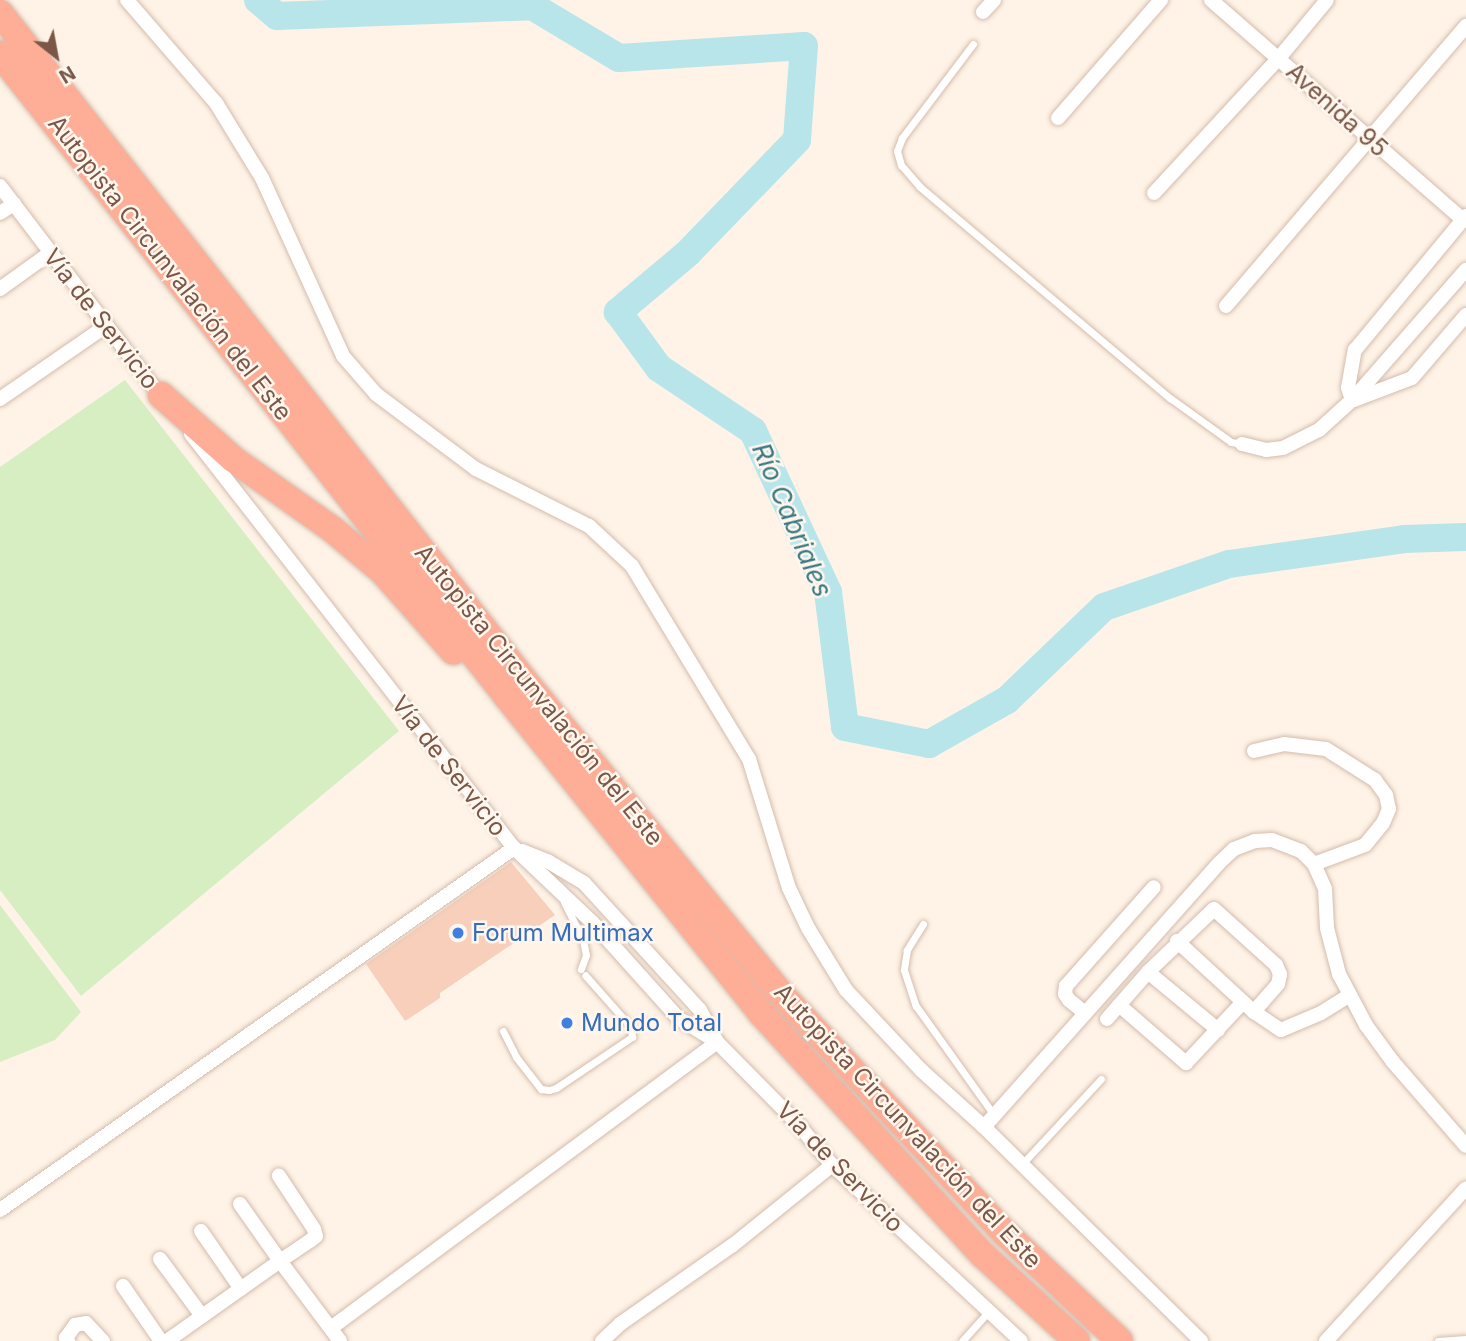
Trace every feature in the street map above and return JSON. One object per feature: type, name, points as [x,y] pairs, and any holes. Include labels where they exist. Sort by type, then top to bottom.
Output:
[{"type":"highway","name":"Autopista Circunvalación del Este","points":[[0,13],[524,680],[782,996],[1006,1234],[1120,1341]]},
{"type":"highway","name":"Autopista Circunvalación del Este","points":[[0,54],[514,706],[761,1013],[983,1255],[1077,1341]]},
{"type":"highway","points":[[161,396],[233,459],[283,498],[332,529],[383,572],[424,622],[476,674],[514,706]]},
{"type":"street","points":[[127,0],[216,103],[262,178],[343,356],[376,394],[476,469],[589,526],[632,566],[749,759],[789,888],[808,928],[846,990],[921,1070],[984,1127],[1201,1341]]},
{"type":"street","points":[[983,12],[994,0]]},
{"type":"street","points":[[1058,118],[1161,0]]},
{"type":"street","name":"Avenida 95","points":[[1212,0],[1368,140],[1464,218]]},
{"type":"street","points":[[1154,193],[1279,58],[1327,0]]},
{"type":"street","points":[[1226,306],[1466,26]]},
{"type":"street","name":"Vía de Servicio","points":[[0,186],[106,326],[514,848],[549,862],[584,883],[700,1010],[717,1042],[797,1123],[832,1165],[1021,1341]]},
{"type":"street","points":[[0,213],[14,204]]},
{"type":"street","points":[[1352,400],[1348,388],[1355,350],[1464,218]]},
{"type":"street","points":[[0,289],[50,253]]},
{"type":"street","points":[[1242,444],[1266,450],[1298,443],[1319,430],[1352,400],[1466,270]]},
{"type":"street","points":[[1352,400],[1412,378],[1466,315]]},
{"type":"street","points":[[0,399],[106,326]]},
{"type":"street","points":[[1254,751],[1284,744],[1326,749],[1375,780],[1386,795],[1389,809],[1383,823],[1365,845],[1314,864]]},
{"type":"street","points":[[984,1127],[1234,849],[1255,841],[1272,840],[1301,851],[1314,864],[1325,889],[1327,928],[1336,963],[1366,1025],[1393,1062],[1466,1146]]},
{"type":"street","points":[[0,1210],[514,848],[592,922],[678,1018],[717,1042],[331,1328]]},
{"type":"street","points":[[1085,1013],[1069,1000],[1066,986],[1154,887]]},
{"type":"street","points":[[1107,1019],[1147,972],[1177,941],[1206,913],[1214,909],[1222,913],[1276,965],[1280,974],[1278,984],[1218,1030],[1186,1063],[1119,1005]]},
{"type":"street","points":[[592,922],[614,914]]},
{"type":"street","points":[[1177,941],[1275,1028],[1286,1030],[1350,995]]},
{"type":"street","points":[[1147,972],[1218,1030]]},
{"type":"street","points":[[602,1341],[620,1324],[733,1245],[832,1165]]},
{"type":"street","points":[[167,1341],[316,1236],[279,1176]]},
{"type":"street","points":[[1326,1341],[1466,1188]]},
{"type":"street","points":[[240,1204],[340,1341]]},
{"type":"street","points":[[201,1231],[241,1289]]},
{"type":"street","points":[[160,1259],[202,1316]]},
{"type":"street","points":[[123,1286],[161,1341]]},
{"type":"street","points":[[68,1341],[66,1338],[75,1325],[86,1323],[103,1341]]},
{"type":"lane","points":[[973,44],[902,138],[897,150],[901,165],[920,187],[1170,398],[1231,442],[1242,444]]},
{"type":"lane","points":[[503,1031],[516,1057],[541,1089],[549,1090],[632,1037],[631,1027],[583,972],[586,955],[583,940],[561,894]]},
{"type":"lane","points":[[923,924],[907,950],[904,970],[916,1006],[993,1115]]},
{"type":"lane","points":[[620,953],[642,946]]},
{"type":"lane","points":[[1021,1164],[1101,1079]]},
{"type":"lane","points":[[962,1341],[989,1311]]},
{"type":"lane","points":[[1438,1341],[1466,1339]]},
{"type":"green space","points":[[125,380],[399,731],[81,996],[0,890],[0,467]]},
{"type":"green space","points":[[0,905],[81,1012],[55,1040],[0,1062]]},
{"type":"building","name":"Forum Multimax","points":[[511,862],[555,915],[440,993],[440,998],[405,1021],[366,964]]},
{"type":"waterway","name":"Río Cabriales","points":[[258,0],[277,16],[532,6],[619,58],[804,46],[797,140],[688,253],[618,312],[659,368],[753,431],[828,592],[845,727],[929,744],[1007,700],[1104,607],[1229,564],[1404,539],[1466,537]]},
{"type":"place","name":"Forum Multimax","points":[[458,933]]},
{"type":"place","name":"Mundo Total","points":[[567,1023]]}]
